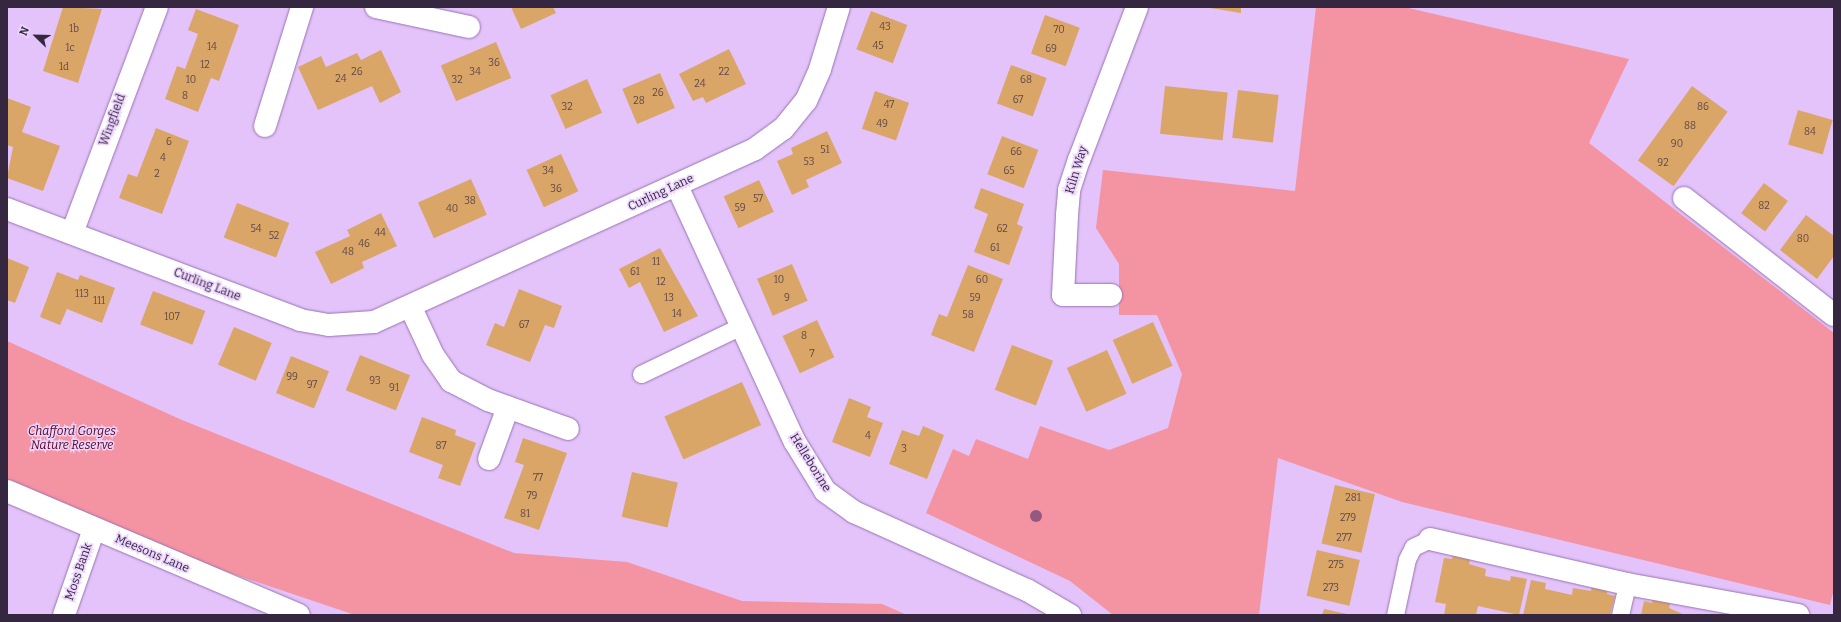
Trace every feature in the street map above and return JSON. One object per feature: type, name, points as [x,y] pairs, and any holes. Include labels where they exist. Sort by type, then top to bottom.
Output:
[{"type":"street","name":"Wingfield","points":[[72,233],[157,7]]},
{"type":"street","points":[[265,126],[302,7]]},
{"type":"street","points":[[376,7],[416,11],[469,27]]},
{"type":"street","name":"Curling Lane","points":[[7,209],[314,324],[374,322],[412,308],[755,149],[783,129],[806,101],[820,69],[839,7]]},
{"type":"street","name":"Kiln Way","points":[[1111,296],[1064,295],[1066,215],[1069,190],[1078,160],[1136,7]]},
{"type":"street","name":"Helleborine","points":[[677,186],[795,442],[825,491],[838,503],[1027,590],[1070,615]]},
{"type":"street","points":[[1684,198],[1834,315]]},
{"type":"street","points":[[412,308],[433,355],[450,381],[508,407],[568,429]]},
{"type":"street","points":[[488,459],[508,407]]},
{"type":"street","name":"Meesons Lane","points":[[7,491],[299,615]]},
{"type":"street","name":"Moss Bank","points":[[64,615],[94,529]]},
{"type":"street","points":[[1430,539],[1627,584],[1798,615]]},
{"type":"lane","points":[[641,374],[741,326]]},
{"type":"lane","points":[[1395,615],[1407,559],[1413,547],[1430,539]]},
{"type":"lane","points":[[1620,615],[1627,584]]},
{"type":"green space","points":[[1316,7],[1404,7],[1629,59],[1589,143],[1834,333],[1834,589],[1830,605],[1402,502],[1278,458],[1259,615],[1113,615],[1070,581],[926,513],[953,449],[969,456],[976,439],[1028,459],[1040,426],[1109,450],[1168,428],[1182,374],[1157,315],[1119,315],[1119,264],[1096,228],[1103,170],[1295,191]]},
{"type":"green space","name":"Chafford Gorges Nature Reserve","points":[[7,341],[182,420],[514,553],[627,562],[742,601],[882,604],[907,615],[355,615],[221,570],[7,480]]},
{"type":"building","points":[[63,7],[102,9],[78,83],[43,71]]},
{"type":"building","points":[[511,7],[553,7],[556,13],[521,29]]},
{"type":"building","points":[[1204,7],[1241,7],[1241,13]]},
{"type":"building","points":[[196,9],[239,25],[219,81],[211,78],[198,112],[165,99],[177,66],[185,69],[198,34],[188,30]]},
{"type":"building","points":[[871,11],[907,25],[893,63],[856,49]]},
{"type":"building","points":[[1045,15],[1080,28],[1066,66],[1031,54]]},
{"type":"building","points":[[496,42],[511,78],[456,101],[441,65]]},
{"type":"building","points":[[729,49],[746,84],[706,103],[703,97],[693,101],[679,74]]},
{"type":"building","points":[[381,50],[401,92],[380,103],[372,86],[318,110],[298,67],[321,56],[326,67],[357,53],[361,60]]},
{"type":"building","points":[[1011,65],[1047,78],[1033,117],[997,104]]},
{"type":"building","points":[[660,73],[675,108],[637,124],[622,89]]},
{"type":"building","points":[[587,79],[602,113],[566,129],[550,95]]},
{"type":"building","points":[[1165,86],[1228,93],[1223,140],[1160,134]]},
{"type":"building","points":[[1692,86],[1728,112],[1674,186],[1638,160]]},
{"type":"building","points":[[1238,90],[1279,95],[1273,143],[1232,138]]},
{"type":"building","points":[[875,91],[909,103],[896,141],[862,129]]},
{"type":"building","points":[[7,98],[31,107],[22,132],[60,146],[43,191],[7,178],[13,147],[7,145]]},
{"type":"building","points":[[1798,110],[1833,120],[1823,155],[1788,145]]},
{"type":"building","points":[[156,128],[189,141],[162,214],[119,198],[128,174],[137,177]]},
{"type":"building","points":[[827,131],[842,163],[806,180],[809,187],[792,195],[777,161],[793,154],[791,148]]},
{"type":"building","points":[[1002,136],[1038,150],[1024,188],[987,174]]},
{"type":"building","points":[[561,154],[578,191],[544,207],[527,170]]},
{"type":"building","points":[[471,179],[487,215],[434,238],[418,203]]},
{"type":"building","points":[[759,180],[774,212],[738,228],[724,196]]},
{"type":"building","points":[[1764,183],[1788,201],[1765,231],[1741,213]]},
{"type":"building","points":[[981,188],[1024,204],[1017,224],[1023,227],[1009,265],[974,252],[988,214],[974,208]]},
{"type":"building","points":[[237,203],[289,223],[276,258],[224,238]]},
{"type":"building","points":[[381,213],[397,246],[362,262],[364,268],[331,284],[315,252],[350,236],[347,230]]},
{"type":"building","points":[[1806,215],[1834,236],[1834,256],[1817,279],[1780,250]]},
{"type":"building","points":[[660,248],[698,316],[664,332],[640,282],[629,288],[619,269]]},
{"type":"building","points":[[7,258],[29,267],[15,303],[7,300]]},
{"type":"building","points":[[792,264],[808,301],[773,316],[757,279]]},
{"type":"building","points":[[968,265],[1003,279],[974,352],[931,335],[939,314],[947,317]]},
{"type":"building","points":[[57,272],[78,280],[80,275],[115,288],[102,323],[67,309],[60,325],[40,317]]},
{"type":"building","points":[[519,289],[562,306],[554,328],[545,325],[530,362],[486,345],[495,323],[504,327]]},
{"type":"building","points":[[153,291],[205,311],[192,345],[140,325]]},
{"type":"building","points":[[817,320],[834,357],[800,373],[783,336]]},
{"type":"building","points":[[1153,322],[1173,366],[1132,384],[1113,340]]},
{"type":"building","points":[[234,327],[272,343],[256,381],[218,365]]},
{"type":"building","points":[[1012,345],[1053,361],[1036,406],[995,390]]},
{"type":"building","points":[[1107,350],[1127,394],[1086,412],[1067,368]]},
{"type":"building","points":[[360,355],[410,375],[396,410],[346,390]]},
{"type":"building","points":[[291,356],[329,371],[314,408],[276,393]]},
{"type":"building","points":[[742,382],[761,425],[683,460],[664,417]]},
{"type":"building","points":[[849,398],[871,407],[867,417],[883,423],[870,457],[832,442]]},
{"type":"building","points":[[422,417],[456,430],[455,435],[476,443],[460,486],[438,478],[443,465],[409,452]]},
{"type":"building","points":[[923,426],[944,435],[927,479],[889,464],[902,430],[919,436]]},
{"type":"building","points":[[523,438],[567,453],[539,530],[504,518],[524,465],[515,462]]},
{"type":"building","points":[[632,472],[678,483],[667,527],[622,517]]},
{"type":"building","points":[[1335,485],[1375,494],[1361,553],[1322,543]]},
{"type":"building","points":[[1317,550],[1360,560],[1349,606],[1306,596]]},
{"type":"building","points":[[1453,552],[1471,556],[1469,564],[1486,569],[1485,576],[1510,581],[1511,576],[1527,579],[1519,615],[1478,606],[1476,615],[1444,615],[1446,604],[1435,602],[1444,558],[1452,559]]},
{"type":"building","points":[[1531,580],[1546,583],[1545,589],[1572,595],[1573,588],[1591,591],[1592,584],[1608,587],[1607,594],[1615,596],[1610,615],[1523,615]]},
{"type":"building","points":[[1653,596],[1671,600],[1669,608],[1685,615],[1641,615],[1644,601],[1652,603]]},
{"type":"building","points":[[1324,609],[1347,614],[1347,615],[1322,615]]}]
